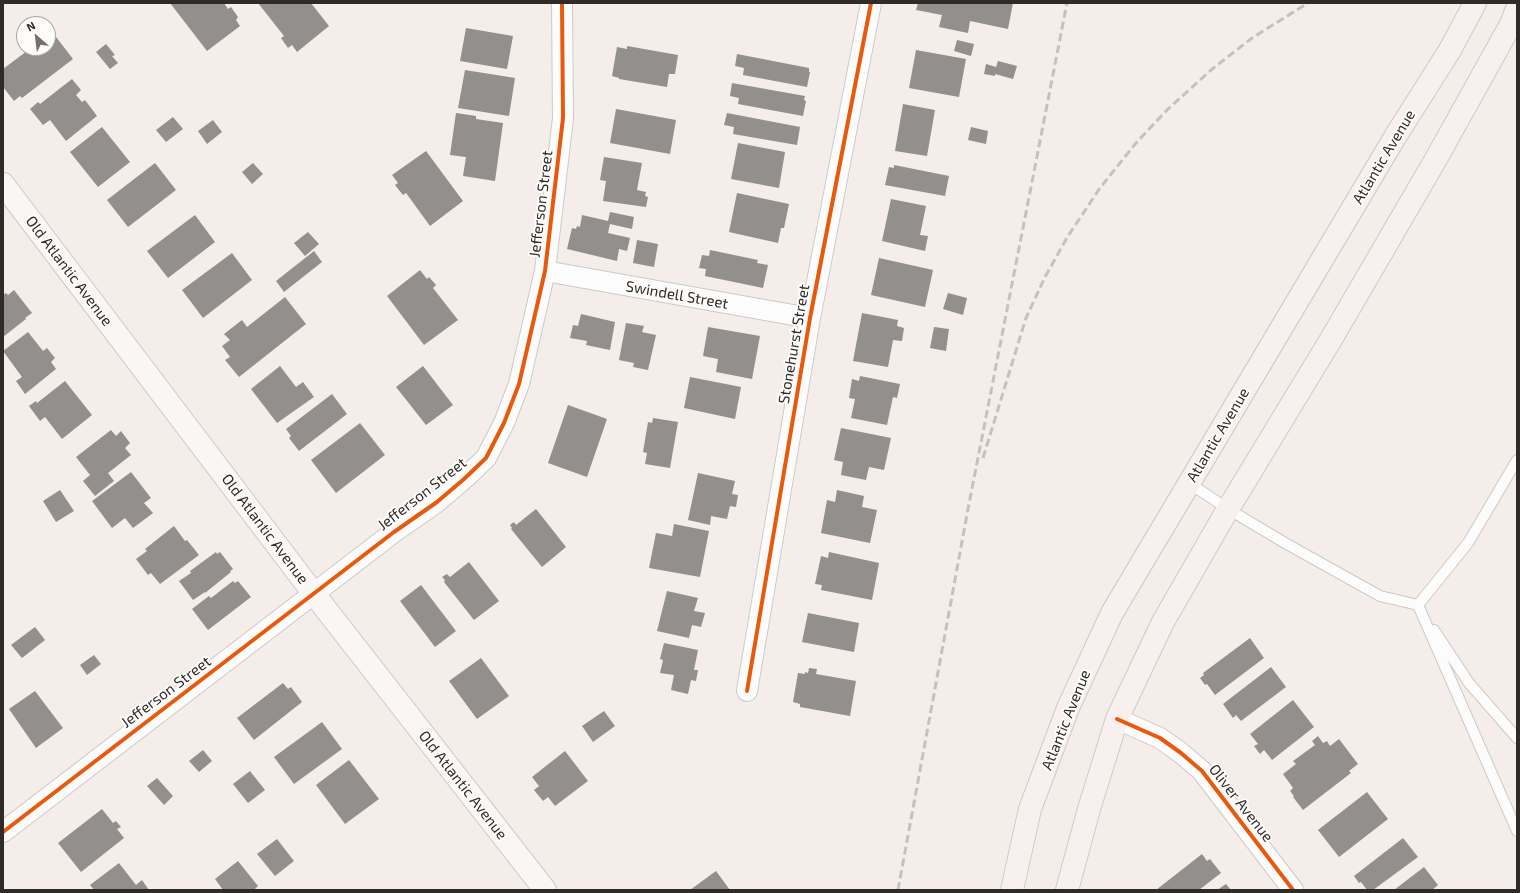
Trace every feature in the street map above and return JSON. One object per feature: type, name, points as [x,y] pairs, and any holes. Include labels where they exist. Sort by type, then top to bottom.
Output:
[{"type":"main road","name":"Atlantic Avenue","points":[[1012,890],[1030,809],[1068,708],[1112,613],[1391,144],[1450,50],[1475,3]]},
{"type":"main road","points":[[1066,890],[1089,809],[1117,720],[1163,622],[1228,509],[1436,159],[1514,17]]},
{"type":"main road","name":"Old Atlantic Avenue","points":[[3,184],[314,594],[545,890]]},
{"type":"street","name":"Jefferson Street","points":[[3,832],[394,532],[437,502],[486,458],[504,423],[519,384],[545,271],[563,118],[562,3]]},
{"type":"street","name":"Stonehurst Street","points":[[747,691],[810,318],[871,3]]},
{"type":"street","name":"Swindell Street","points":[[545,271],[810,318]]},
{"type":"street","name":"Oliver Avenue","points":[[1117,720],[1160,738],[1181,752],[1202,771],[1293,890]]},
{"type":"lane","points":[[1418,605],[1468,543],[1517,460]]},
{"type":"lane","points":[[1189,482],[1228,509],[1380,596],[1418,605],[1469,683],[1517,738]]},
{"type":"lane","points":[[1418,605],[1517,832]]},
{"type":"building","points":[[170,3],[224,3],[228,9],[231,7],[238,17],[236,20],[240,26],[207,51]]},
{"type":"building","points":[[258,3],[311,3],[329,26],[297,52],[292,45],[288,48],[281,38],[284,36]]},
{"type":"building","points":[[918,3],[1013,3],[1008,29],[970,21],[968,33],[939,27],[942,15],[916,10]]},
{"type":"building","points":[[466,28],[513,36],[507,69],[460,61]]},
{"type":"building","points":[[56,37],[73,59],[22,98],[20,96],[14,101],[3,87],[3,69],[20,56],[56,56]]},
{"type":"building","points":[[957,40],[974,44],[971,56],[954,51]]},
{"type":"building","points":[[106,44],[115,55],[112,56],[118,63],[110,69],[96,52]]},
{"type":"building","points":[[627,46],[678,55],[675,74],[669,74],[667,87],[619,79],[612,76],[617,47],[627,49]]},
{"type":"building","points":[[916,50],[966,59],[959,97],[909,88]]},
{"type":"building","points":[[737,54],[809,68],[810,72],[807,87],[743,75],[744,68],[735,66]]},
{"type":"building","points":[[998,61],[1017,66],[1013,79],[995,74],[995,76],[984,74],[986,64],[996,67]]},
{"type":"building","points":[[465,70],[515,78],[509,116],[458,108]]},
{"type":"building","points":[[72,79],[81,90],[76,95],[82,102],[85,100],[97,116],[66,141],[50,120],[43,125],[30,109],[38,102],[40,104]]},
{"type":"building","points":[[732,83],[805,96],[804,100],[806,101],[803,116],[738,104],[739,98],[730,96]]},
{"type":"building","points":[[903,104],[935,110],[927,156],[895,151]]},
{"type":"building","points":[[616,109],[676,120],[670,154],[610,143]]},
{"type":"building","points":[[456,113],[476,116],[476,119],[503,123],[495,181],[463,176],[466,157],[450,155]]},
{"type":"building","points":[[727,113],[800,127],[797,145],[733,134],[734,127],[724,125]]},
{"type":"building","points":[[173,117],[183,129],[166,142],[156,130]]},
{"type":"building","points":[[213,120],[222,132],[207,144],[198,131]]},
{"type":"building","points":[[102,127],[130,162],[98,187],[70,152]]},
{"type":"building","points":[[971,127],[988,131],[986,144],[968,140]]},
{"type":"building","points":[[738,143],[785,152],[779,188],[731,179]]},
{"type":"building","points":[[426,151],[463,201],[430,226],[406,193],[403,195],[395,185],[398,183],[392,175]]},
{"type":"building","points":[[604,157],[642,163],[637,190],[646,192],[645,196],[648,197],[646,207],[603,201],[606,181],[600,180]]},
{"type":"building","points":[[155,163],[176,190],[128,227],[107,200]]},
{"type":"building","points":[[253,163],[263,174],[252,184],[242,172]]},
{"type":"building","points":[[894,165],[949,176],[945,196],[885,185],[889,167],[894,168]]},
{"type":"building","points":[[737,193],[789,204],[784,228],[781,228],[778,243],[729,232]]},
{"type":"building","points":[[891,199],[926,206],[920,235],[928,236],[925,251],[882,241]]},
{"type":"building","points":[[610,212],[634,217],[632,229],[610,224],[608,233],[630,238],[627,251],[619,249],[617,261],[567,249],[572,228],[576,229],[577,226],[580,227],[582,215],[608,221]]},
{"type":"building","points":[[195,215],[215,242],[168,278],[147,251]]},
{"type":"building","points":[[308,232],[319,244],[305,256],[294,243]]},
{"type":"building","points":[[637,240],[658,244],[654,267],[633,263]]},
{"type":"building","points":[[710,250],[758,260],[757,263],[768,265],[763,288],[705,276],[706,269],[699,268],[702,255],[709,256]]},
{"type":"building","points":[[314,251],[322,262],[284,292],[276,281]]},
{"type":"building","points":[[232,253],[252,280],[203,318],[182,290]]},
{"type":"building","points":[[879,258],[933,270],[925,307],[871,295]]},
{"type":"building","points":[[420,270],[427,279],[429,277],[436,285],[433,288],[458,320],[424,345],[387,296]]},
{"type":"building","points":[[14,290],[32,313],[3,337],[3,295],[6,293],[8,295]]},
{"type":"building","points":[[948,293],[967,298],[963,315],[943,309]]},
{"type":"building","points":[[285,297],[306,324],[239,377],[225,360],[230,357],[222,346],[230,340],[224,334],[242,320],[247,327]]},
{"type":"building","points":[[862,313],[898,320],[897,326],[904,328],[902,341],[893,340],[888,367],[853,361]]},
{"type":"building","points":[[581,314],[615,322],[610,350],[586,345],[587,341],[570,338],[573,325],[578,326]]},
{"type":"building","points":[[626,323],[644,326],[642,332],[656,335],[648,370],[633,367],[634,363],[619,360]]},
{"type":"building","points":[[708,327],[760,336],[752,379],[716,372],[718,359],[703,356]]},
{"type":"building","points":[[934,327],[949,329],[946,351],[930,348]]},
{"type":"building","points":[[28,332],[43,351],[47,348],[55,358],[51,362],[56,369],[25,394],[16,381],[22,377],[3,351]]},
{"type":"building","points":[[280,366],[296,387],[303,382],[314,397],[277,423],[251,389]]},
{"type":"building","points":[[423,366],[453,405],[426,425],[396,387]]},
{"type":"building","points":[[860,376],[900,384],[897,398],[893,397],[887,425],[851,418],[855,399],[849,398],[852,379],[859,381]]},
{"type":"building","points":[[690,377],[741,387],[735,419],[684,408]]},
{"type":"building","points":[[65,381],[92,415],[62,439],[45,417],[40,421],[29,406],[36,401],[37,403]]},
{"type":"building","points":[[332,394],[347,414],[299,451],[289,438],[291,436],[286,429]]},
{"type":"building","points":[[568,405],[607,419],[587,477],[548,463]]},
{"type":"building","points":[[653,418],[678,422],[670,468],[645,464],[647,453],[643,452],[648,422],[652,423]]},
{"type":"building","points":[[360,423],[385,455],[336,493],[311,460]]},
{"type":"building","points":[[841,428],[891,438],[884,470],[869,467],[866,480],[841,475],[843,462],[834,460]]},
{"type":"building","points":[[111,430],[116,436],[121,431],[130,443],[125,448],[131,455],[108,473],[114,481],[95,496],[83,481],[90,475],[76,457]]},
{"type":"building","points":[[131,472],[151,498],[144,503],[153,513],[133,528],[125,518],[112,528],[92,501]]},
{"type":"building","points":[[698,473],[735,481],[732,494],[738,495],[736,507],[730,506],[727,519],[711,516],[710,525],[688,520]]},
{"type":"building","points":[[60,490],[74,511],[56,522],[43,501]]},
{"type":"building","points":[[837,490],[864,496],[862,507],[877,510],[870,543],[821,533],[827,500],[835,502]]},
{"type":"building","points":[[536,509],[566,547],[542,567],[511,529],[512,528],[510,525],[514,522],[516,525]]},
{"type":"building","points":[[674,524],[709,531],[700,577],[649,568],[656,533],[672,536]]},
{"type":"building","points":[[174,526],[185,541],[187,540],[199,555],[160,584],[151,573],[148,575],[136,559],[147,551],[145,549]]},
{"type":"building","points":[[216,552],[217,554],[220,552],[233,569],[205,593],[193,600],[179,581]]},
{"type":"building","points":[[829,552],[879,563],[872,600],[821,590],[822,585],[815,584],[821,556],[828,558]]},
{"type":"building","points":[[469,562],[499,601],[474,620],[444,582],[445,580],[442,577],[447,574],[450,577]]},
{"type":"building","points":[[233,581],[235,583],[238,581],[251,597],[208,630],[192,609],[209,596],[211,598]]},
{"type":"building","points":[[421,585],[456,631],[435,647],[400,601]]},
{"type":"building","points":[[667,591],[698,598],[694,611],[705,613],[701,627],[692,625],[689,638],[657,631]]},
{"type":"building","points":[[808,613],[859,623],[854,652],[802,642]]},
{"type":"building","points":[[35,627],[45,640],[22,658],[11,645]]},
{"type":"building","points":[[1250,638],[1264,658],[1215,695],[1207,684],[1205,685],[1200,678],[1204,675],[1203,673]]},
{"type":"building","points":[[664,643],[698,650],[694,670],[698,670],[696,681],[691,680],[688,694],[671,690],[674,675],[660,673],[663,660],[660,659]]},
{"type":"building","points":[[94,655],[101,664],[87,675],[80,665]]},
{"type":"building","points":[[481,658],[509,696],[477,719],[449,681]]},
{"type":"building","points":[[1271,667],[1286,687],[1241,721],[1236,715],[1233,718],[1223,704]]},
{"type":"building","points":[[809,668],[817,669],[816,674],[856,681],[850,716],[800,707],[800,704],[793,702],[798,673],[808,673]]},
{"type":"building","points":[[283,683],[288,689],[291,687],[302,702],[254,740],[237,718]]},
{"type":"building","points":[[35,691],[63,728],[36,748],[9,709]]},
{"type":"building","points":[[1293,700],[1314,727],[1272,760],[1264,750],[1260,754],[1254,746],[1258,744],[1250,734]]},
{"type":"building","points":[[604,711],[615,726],[593,742],[582,726]]},
{"type":"building","points":[[322,722],[342,749],[294,784],[274,757]]},
{"type":"building","points":[[1318,736],[1323,743],[1327,741],[1330,746],[1339,739],[1358,764],[1349,771],[1351,773],[1303,810],[1293,797],[1294,796],[1290,791],[1293,788],[1283,774],[1296,764],[1293,761],[1315,745],[1312,741]]},
{"type":"building","points":[[203,750],[212,761],[199,772],[189,761]]},
{"type":"building","points":[[565,751],[588,781],[555,806],[548,797],[543,801],[534,790],[539,786],[532,777]]},
{"type":"building","points":[[349,760],[379,799],[345,824],[316,785]]},
{"type":"building","points":[[250,771],[265,790],[248,803],[233,784]]},
{"type":"building","points":[[157,778],[173,796],[164,805],[147,786]]},
{"type":"building","points":[[1367,792],[1388,819],[1339,857],[1318,830]]},
{"type":"building","points":[[102,809],[113,823],[116,821],[121,827],[117,829],[124,838],[81,872],[58,843]]},
{"type":"building","points":[[1403,838],[1418,857],[1373,890],[1367,890],[1354,876]]},
{"type":"building","points":[[277,839],[294,861],[275,876],[257,854]]},
{"type":"building","points":[[1202,854],[1207,861],[1210,859],[1221,873],[1199,890],[1156,890]]},
{"type":"building","points":[[238,861],[258,886],[254,890],[223,890],[215,879]]},
{"type":"building","points":[[119,863],[136,885],[142,880],[149,890],[94,890],[90,885]]},
{"type":"building","points":[[1424,867],[1438,885],[1432,890],[1394,890]]},
{"type":"building","points":[[716,871],[730,890],[690,890]]},
{"type":"building","points":[[1226,884],[1231,890],[1217,890]]},
{"type":"railway","points":[[898,890],[968,509],[1067,3]]},
{"type":"railway","points":[[983,458],[1026,318],[1045,277],[1068,236],[1100,188],[1136,143],[1167,110],[1211,70],[1252,38],[1308,3]]},
{"type":"cycle path","points":[[3,832],[394,532],[437,502],[486,458],[504,423],[519,384],[545,271],[563,118],[562,3]]},
{"type":"cycle path","points":[[747,691],[810,318],[871,3]]},
{"type":"cycle path","points":[[1117,719],[1160,738],[1202,771],[1293,890]]}]
